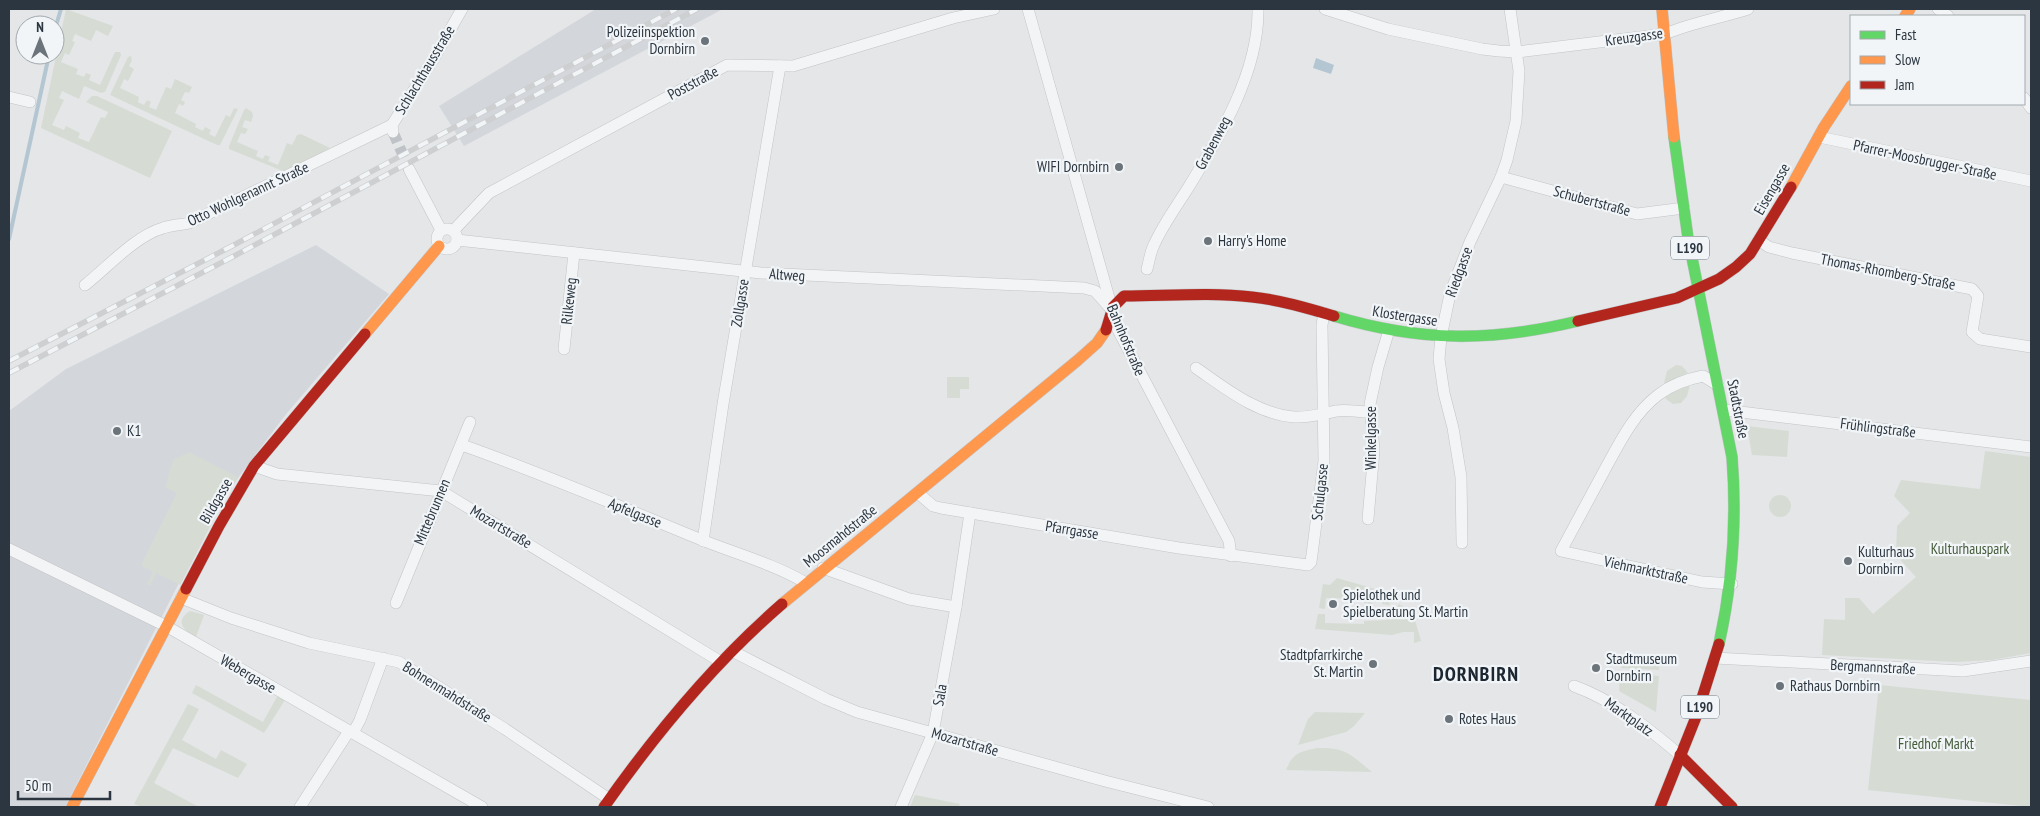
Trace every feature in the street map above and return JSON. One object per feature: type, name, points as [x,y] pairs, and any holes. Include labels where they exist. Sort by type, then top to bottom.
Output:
[{"type":"street","name":"Schlachthausstraße","points":[[392,128],[462,9]]},
{"type":"street","name":"Poststraße","points":[[450,233],[489,193],[715,71],[733,64],[792,66],[951,14],[994,9]]},
{"type":"street","name":"Bahnhofstraße","points":[[1028,9],[1111,309],[1126,348],[1229,541],[1231,556]]},
{"type":"street","name":"Grabenweg","points":[[1147,269],[1152,247],[1222,128],[1245,79],[1256,42],[1258,9]]},
{"type":"street","name":"Kreuzgasse","points":[[1325,9],[1388,30],[1482,49],[1517,52],[1665,34],[1684,26],[1694,25],[1748,9]]},
{"type":"street","name":"Riedgasse","points":[[1462,543],[1461,478],[1439,359],[1441,336],[1450,294],[1462,259],[1501,177],[1516,121],[1519,81],[1517,52],[1510,9]]},
{"type":"street","name":"Stadtstraße","points":[[1660,807],[1701,705],[1726,620],[1732,584],[1736,533],[1735,489],[1724,410],[1698,288],[1673,132],[1662,9]]},
{"type":"street","name":"Zollgasse","points":[[703,541],[723,404],[780,66]]},
{"type":"street","name":"Eisengasse","points":[[1698,288],[1730,272],[1743,262],[1760,241],[1836,106],[1850,87]]},
{"type":"street","points":[[9,98],[30,102]]},
{"type":"street","name":"Otto Wohlgenannt Straße","points":[[85,285],[136,241],[162,228],[190,223],[392,128]]},
{"type":"street","name":"Pfarrer-Moosbrugger-Straße","points":[[1819,137],[2031,181]]},
{"type":"street","points":[[409,169],[450,233],[454,246],[448,248],[439,246],[437,237],[450,233]]},
{"type":"street","name":"Schubertstraße","points":[[1501,177],[1637,214],[1684,208]]},
{"type":"street","name":"Altweg","points":[[450,233],[574,253],[745,271],[825,277],[1084,288],[1095,290],[1111,309]]},
{"type":"street","name":"Thomas-Rhomberg-Straße","points":[[1760,241],[1768,247],[1792,253],[1972,289],[1978,296],[1972,332],[1980,339],[2031,347]]},
{"type":"street","name":"Bildgasse","points":[[72,807],[231,502],[254,466],[439,246]]},
{"type":"street","name":"Rilkeweg","points":[[564,349],[574,253]]},
{"type":"street","name":"Klostergasse","points":[[1111,309],[1116,300],[1124,296],[1223,295],[1269,299],[1389,330],[1441,336],[1511,334],[1548,328],[1682,296],[1698,288]]},
{"type":"street","name":"Moosmahdstraße","points":[[606,803],[671,720],[732,651],[823,568],[918,493],[1078,360],[1101,339],[1106,331],[1111,309]]},
{"type":"street","name":"Schulgasse","points":[[1231,556],[1306,565],[1311,562],[1324,461],[1322,325],[1324,313]]},
{"type":"street","name":"Winkelgasse","points":[[1368,519],[1374,450],[1370,404],[1389,330]]},
{"type":"street","points":[[1196,368],[1239,397],[1267,410],[1293,417],[1324,416],[1337,411],[1370,412]]},
{"type":"street","name":"Viehmarktstraße","points":[[1718,385],[1703,376],[1689,379],[1674,385],[1658,395],[1639,412],[1626,432],[1561,551],[1702,582],[1732,584]]},
{"type":"street","name":"Frühlingstraße","points":[[1724,410],[2031,447]]},
{"type":"street","name":"Mittebrunnen","points":[[396,603],[470,422]]},
{"type":"street","name":"Apfelgasse","points":[[462,445],[534,472],[703,541],[769,565],[806,583]]},
{"type":"street","name":"Mozartstraße","points":[[254,466],[278,474],[441,491],[721,662]]},
{"type":"street","name":"Pfarrgasse","points":[[918,493],[933,506],[1231,556]]},
{"type":"street","name":"Sala","points":[[901,807],[933,733],[956,608],[970,513]]},
{"type":"street","name":"Webergasse","points":[[9,549],[166,626],[482,807]]},
{"type":"street","points":[[823,568],[909,599],[956,608]]},
{"type":"street","name":"Bohnenmahdstraße","points":[[181,598],[231,618],[309,643],[399,662],[424,676],[606,803]]},
{"type":"street","name":"Mozartstraße","points":[[732,651],[834,703],[865,714],[1117,784],[1208,807]]},
{"type":"street","points":[[300,807],[360,720],[383,658]]},
{"type":"street","name":"Bergmannstraße","points":[[1715,658],[1963,671],[2031,661]]},
{"type":"street","name":"Marktplatz","points":[[1574,686],[1614,705],[1680,755]]},
{"type":"street","points":[[1680,755],[1732,807]]},
{"type":"shaded area","points":[[596,9],[723,9],[464,146],[439,106]]},
{"type":"shaded area","points":[[316,245],[389,294],[287,413],[240,475],[212,518],[65,807],[9,807],[9,411],[66,369]]},
{"type":"green space","points":[[66,9],[113,26],[108,36],[96,30],[91,41],[75,34],[72,41],[75,42],[69,55],[65,53]]},
{"type":"green space","points":[[115,52],[120,52],[121,55],[105,92],[101,93],[84,86],[79,99],[62,91],[59,98],[64,100],[52,125],[64,130],[66,126],[80,133],[78,138],[89,142],[101,117],[105,118],[108,112],[86,102],[92,96],[97,96],[172,131],[150,178],[41,128],[54,65],[65,64],[78,69],[76,74],[84,77],[86,73],[91,75],[89,80],[100,85]]},
{"type":"green space","points":[[131,56],[132,60],[129,66],[134,69],[128,81],[124,79],[120,88],[139,97],[138,102],[144,105],[147,100],[151,102],[149,107],[156,110],[166,87],[171,89],[175,79],[192,87],[189,93],[185,92],[181,100],[185,102],[183,106],[179,104],[175,113],[196,124],[195,127],[203,131],[205,127],[211,130],[209,134],[215,137],[226,115],[230,117],[234,108],[238,109],[220,145],[110,95],[128,57]]},
{"type":"green space","points":[[246,108],[252,112],[253,116],[251,122],[245,120],[242,127],[248,129],[245,134],[241,133],[237,142],[258,151],[256,156],[263,159],[265,155],[270,157],[268,161],[278,165],[287,143],[292,145],[297,135],[301,134],[330,148],[285,172],[229,149]]},
{"type":"green space","points":[[1676,365],[1682,366],[1688,373],[1663,387],[1667,371]]},
{"type":"green space","points":[[947,377],[969,377],[969,389],[960,389],[960,398],[947,398]]},
{"type":"green space","points":[[1690,385],[1687,396],[1681,403],[1673,404],[1664,395]]},
{"type":"green space","points":[[1747,426],[1789,431],[1787,457],[1752,455]]},
{"type":"green space","name":"Kulturhauspark","points":[[1985,451],[2031,457],[2031,653],[1992,660],[1956,662],[1822,655],[1824,619],[1845,620],[1845,598],[1859,598],[1873,614],[1916,577],[1896,555],[1897,526],[1910,513],[1894,496],[1901,480],[1980,489]]},
{"type":"green space","points":[[189,452],[238,477],[228,492],[180,585],[156,573],[150,586],[147,584],[153,572],[141,565],[177,493],[165,487],[173,460]]},
{"type":"green space","points":[[1780,495],[1788,498],[1791,506],[1788,514],[1780,517],[1772,514],[1769,506],[1772,498]]},
{"type":"green space","points":[[1337,578],[1375,589],[1393,597],[1389,605],[1382,604],[1383,599],[1373,598],[1372,604],[1364,603],[1364,599],[1326,598],[1325,609],[1319,608],[1323,584],[1330,585]]},
{"type":"green space","points":[[1399,604],[1415,620],[1421,641],[1414,643],[1414,632],[1392,635],[1315,629],[1318,614],[1325,614],[1325,623],[1364,624],[1364,621],[1387,620]]},
{"type":"green space","points":[[190,611],[204,615],[196,637],[182,626],[182,618]]},
{"type":"green space","points":[[1622,657],[1660,660],[1659,670],[1621,668]]},
{"type":"green space","points":[[1620,673],[1659,676],[1656,712],[1619,691]]},
{"type":"green space","points":[[196,685],[263,722],[278,695],[285,700],[264,733],[192,693]]},
{"type":"green space","name":"Friedhof Markt","points":[[1879,685],[2031,700],[2031,807],[1868,790]]},
{"type":"green space","points":[[188,704],[199,709],[182,740],[216,759],[221,750],[247,764],[238,778],[173,748],[154,783],[199,807],[142,807],[134,804]]},
{"type":"green space","points":[[1315,712],[1365,713],[1346,732],[1298,745],[1308,719]]},
{"type":"green space","points":[[1317,748],[1335,749],[1348,753],[1372,772],[1286,770],[1291,760],[1297,754]]},
{"type":"green space","points":[[915,795],[960,804],[958,807],[910,807]]},
{"type":"water","points":[[1316,58],[1334,65],[1331,74],[1313,68]]},
{"type":"waterway","points":[[59,15],[61,9]]},
{"type":"waterway","points":[[9,239],[47,65]]},
{"type":"tunnel","points":[[393,132],[409,169]]},
{"type":"railway","points":[[9,361],[232,246],[676,9]]},
{"type":"railway","points":[[9,373],[236,255],[697,9]]},
{"type":"traffic: fast","points":[[1674,137],[1688,238],[1732,457],[1733,551],[1728,597],[1719,644]]},
{"type":"traffic: fast","points":[[1334,316],[1396,331],[1456,336],[1515,333],[1578,321]]},
{"type":"traffic: slow","points":[[1662,9],[1674,137]]},
{"type":"traffic: slow","points":[[1906,15],[1910,9]]},
{"type":"traffic: slow","points":[[1791,187],[1824,127],[1850,88]]},
{"type":"traffic: slow","points":[[365,334],[439,246]]},
{"type":"traffic: slow","points":[[782,604],[1078,360],[1097,343],[1106,330]]},
{"type":"traffic: slow","points":[[72,807],[186,589]]},
{"type":"traffic: jam","points":[[1578,321],[1677,298],[1719,279],[1750,254],[1791,187]]},
{"type":"traffic: jam","points":[[1106,330],[1113,307],[1124,296],[1204,294],[1252,297],[1283,302],[1334,316]]},
{"type":"traffic: jam","points":[[186,589],[219,526],[254,466],[365,334]]},
{"type":"traffic: jam","points":[[604,807],[644,752],[687,700],[733,650],[782,604]]},
{"type":"traffic: jam","points":[[1660,807],[1696,717],[1719,644]]},
{"type":"traffic: jam","points":[[1680,755],[1732,807]]},
{"type":"place","name":"Polizeiinspektion Dornbirn","points":[[705,41]]},
{"type":"place","name":"WIFI Dornbirn","points":[[1119,167]]},
{"type":"place","name":"Harry's Home","points":[[1208,241]]},
{"type":"place","name":"K1","points":[[117,431]]},
{"type":"place","name":"Kulturhaus Dornbirn","points":[[1848,561]]},
{"type":"place","name":"Spielothek und Spielberatung St. Martin","points":[[1333,604]]},
{"type":"place","name":"Stadtpfarrkirche St. Martin","points":[[1373,664]]},
{"type":"place","name":"Stadtmuseum Dornbirn","points":[[1596,668]]},
{"type":"place","name":"Rathaus Dornbirn","points":[[1780,686]]},
{"type":"place","name":"Rotes Haus","points":[[1449,719]]},
{"type":"district","name":"DORNBIRN","points":[[1476,674]]}]
